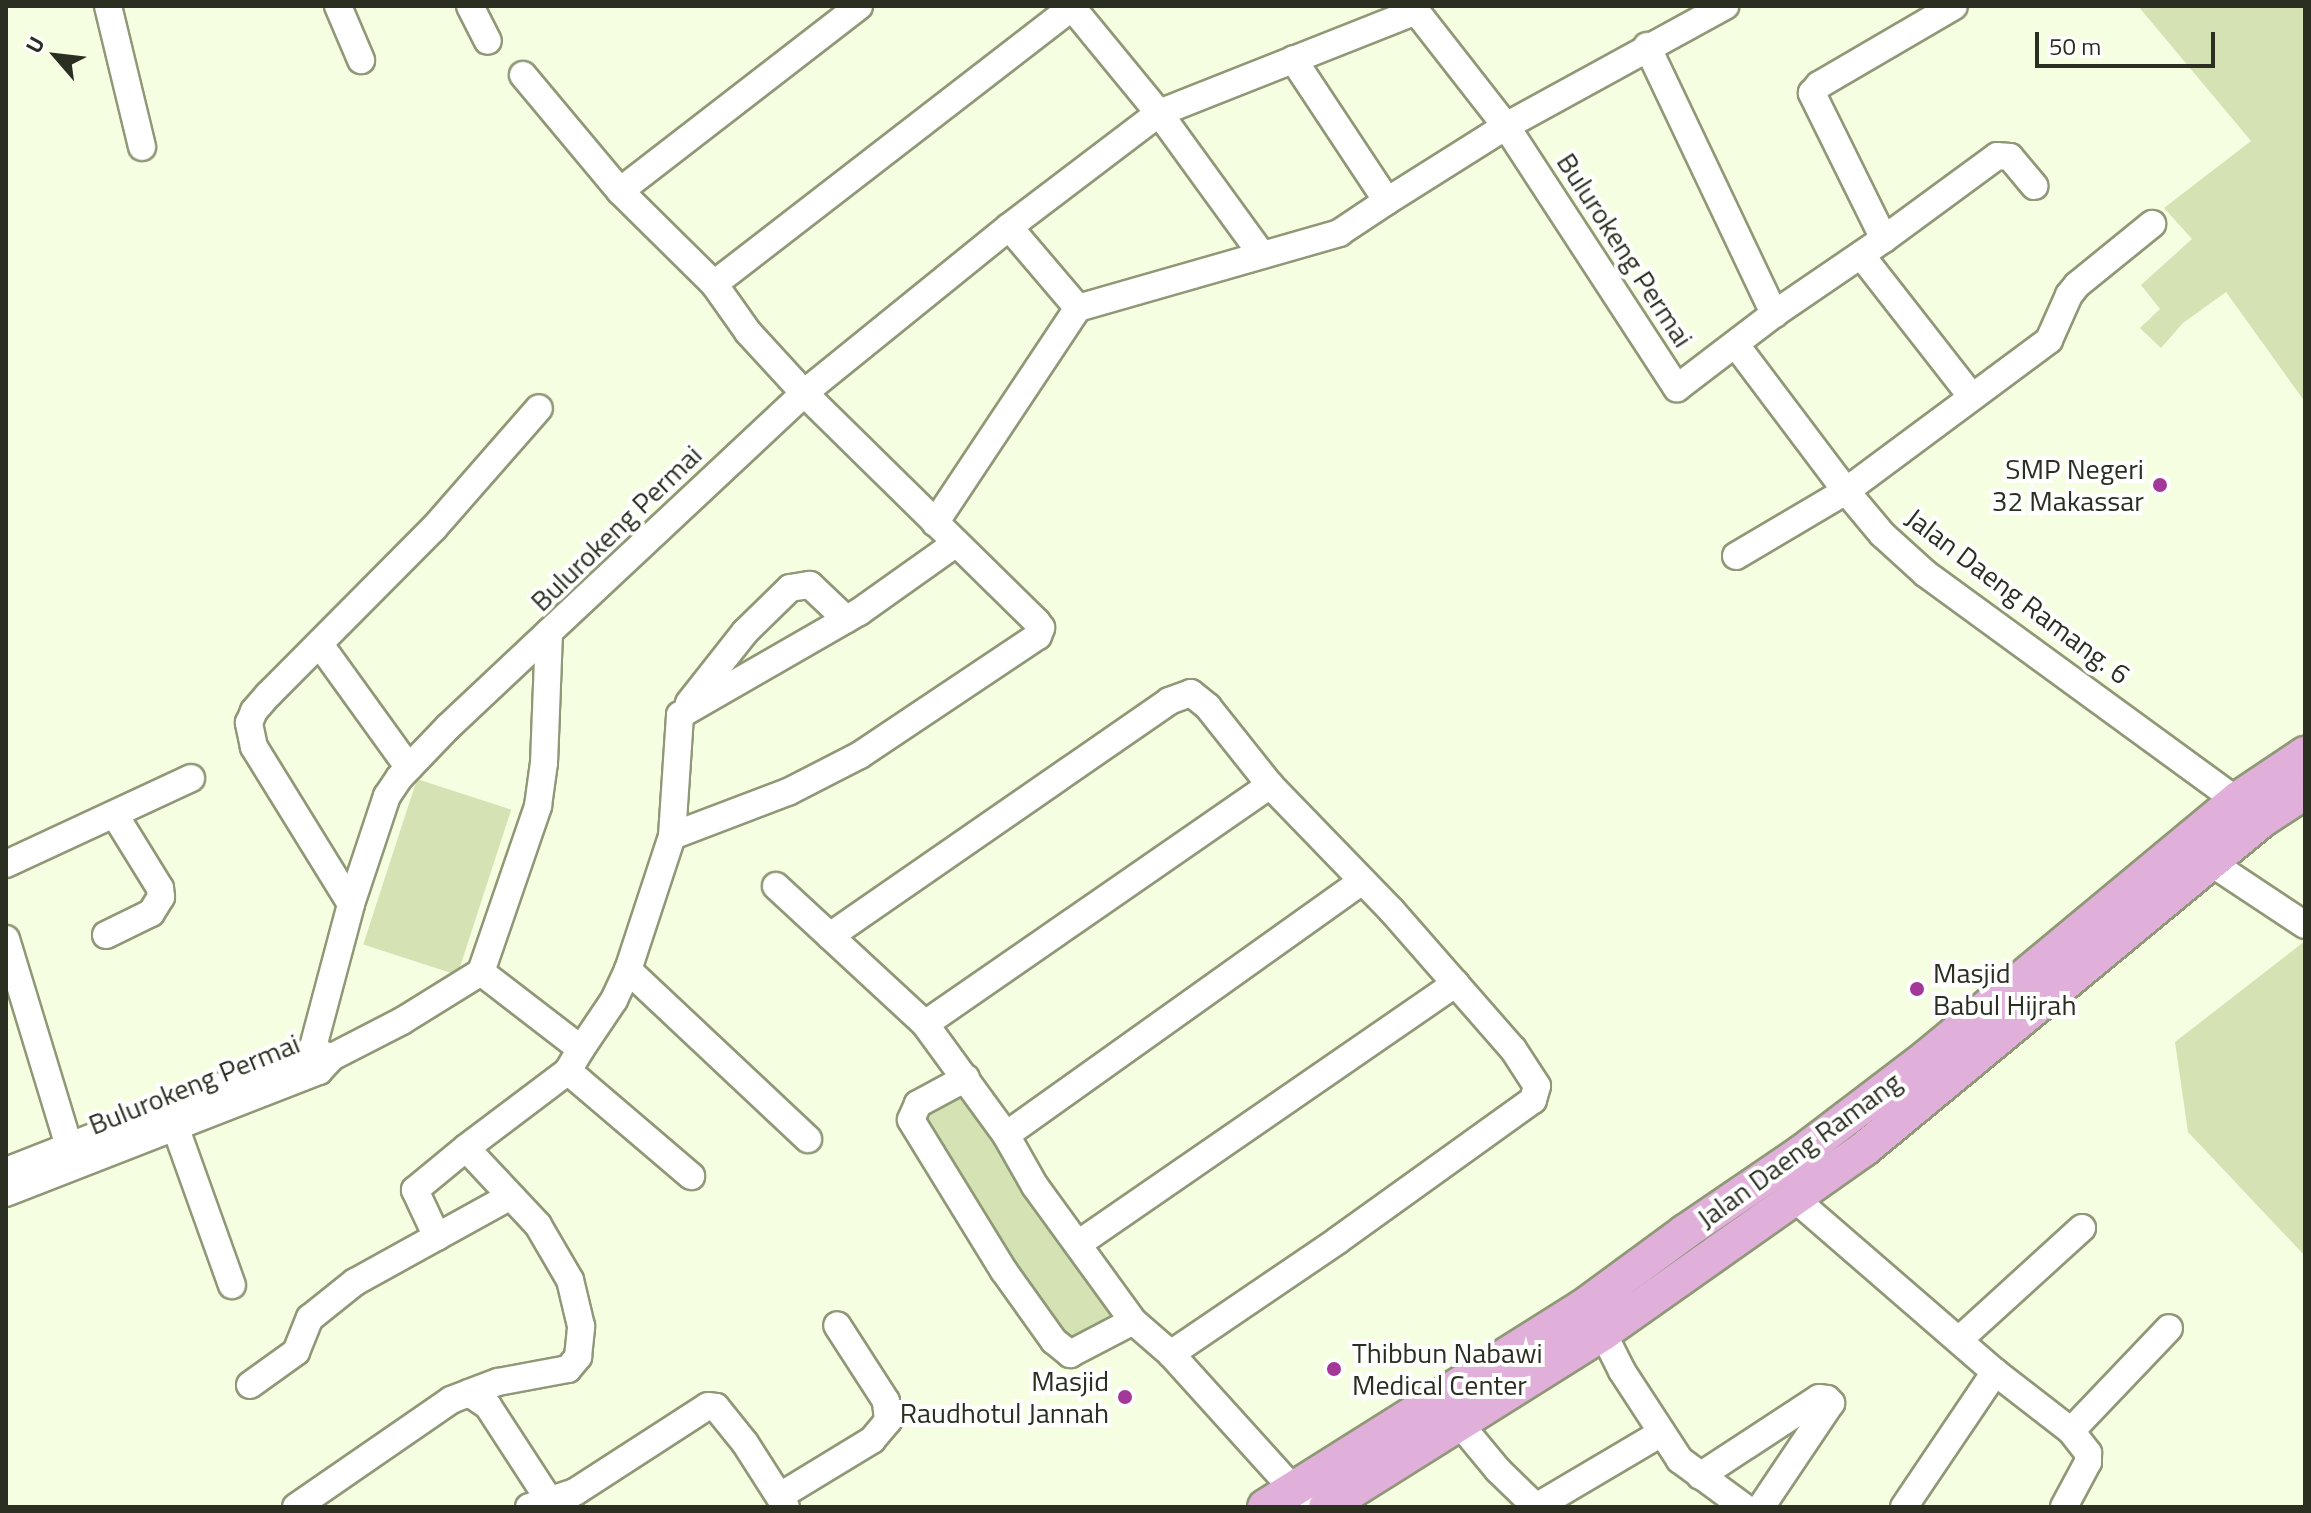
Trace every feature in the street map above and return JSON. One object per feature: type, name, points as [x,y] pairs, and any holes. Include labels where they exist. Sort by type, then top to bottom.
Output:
[{"type":"main road","name":"Jalan Daeng Ramang","points":[[1326,1507],[1603,1333],[1864,1149],[2077,953],[2250,810],[2305,754]]},
{"type":"main road","name":"Jalan Daeng Ramang","points":[[2250,810],[2305,792]]},
{"type":"main road","name":"Jalan Daeng Ramang","points":[[1287,1501],[1583,1307],[2077,953]]},
{"type":"street","points":[[108,6],[142,147]]},
{"type":"street","points":[[338,6],[361,60]]},
{"type":"street","points":[[470,6],[488,41]]},
{"type":"street","points":[[620,191],[859,6]]},
{"type":"street","points":[[935,523],[1078,308],[1339,233],[1506,126],[1647,46],[1725,6]]},
{"type":"street","points":[[1884,239],[1812,93],[1819,85],[1954,6]]},
{"type":"street","points":[[714,284],[1072,7],[1159,113],[1262,255]]},
{"type":"street","name":"Bulurokeng Permai","points":[[6,1193],[86,1148],[175,1126],[321,1060],[402,1021],[481,972],[538,806],[544,763],[549,632],[804,393],[1009,227],[1159,113],[1420,8],[1506,126],[1677,388],[1774,314],[1997,156],[2010,157],[2034,186]]},
{"type":"street","points":[[1647,46],[1774,314]]},
{"type":"street","points":[[1293,59],[1387,201]]},
{"type":"street","points":[[523,75],[620,191],[714,284],[748,332],[804,393],[1041,628],[1038,636],[860,755],[788,792],[672,836]]},
{"type":"street","points":[[1736,556],[1846,491],[2049,340],[2069,295],[2077,285],[2152,224]]},
{"type":"street","points":[[1009,227],[1078,308]]},
{"type":"street","points":[[1861,255],[1971,396]]},
{"type":"street","name":"Jalan Daeng Ramang. 6","points":[[1736,345],[1846,491],[1882,534],[1926,574],[2250,810]]},
{"type":"street","points":[[351,904],[250,737],[249,723],[254,711],[434,528],[539,408]]},
{"type":"street","points":[[680,715],[846,619],[956,543]]},
{"type":"street","points":[[437,1237],[415,1190],[574,1060],[614,1000],[628,970],[672,836],[680,715],[745,632],[790,588],[810,585],[846,619]]},
{"type":"street","points":[[6,1171],[86,1148],[321,1060],[351,904],[383,805],[409,768],[549,632]]},
{"type":"street","points":[[321,646],[409,768]]},
{"type":"street","points":[[830,936],[1183,694],[1200,698],[1270,785],[1456,983],[1530,1072],[1537,1086],[1533,1100],[1337,1241],[1171,1354]]},
{"type":"street","points":[[6,864],[191,778]]},
{"type":"street","points":[[925,1024],[1270,785]]},
{"type":"street","points":[[106,935],[151,913],[161,897],[160,888],[115,815]]},
{"type":"street","points":[[2198,854],[2305,925]]},
{"type":"street","points":[[1006,1135],[1362,881]]},
{"type":"street","points":[[776,886],[925,1024],[1006,1135],[1035,1186],[1133,1321],[1171,1354],[1287,1501]]},
{"type":"street","points":[[6,939],[86,1148]]},
{"type":"street","points":[[628,970],[808,1139]]},
{"type":"street","points":[[481,972],[691,1176]]},
{"type":"street","points":[[1078,1244],[1456,983]]},
{"type":"street","points":[[966,1078],[918,1104],[911,1114],[911,1120],[1004,1271],[1054,1341],[1070,1354],[1133,1321]]},
{"type":"street","points":[[1843,1121],[1864,1149]]},
{"type":"street","points":[[175,1126],[232,1285]]},
{"type":"street","points":[[296,1507],[451,1400],[498,1382],[568,1369],[578,1357],[581,1326],[570,1280],[538,1225],[466,1148]]},
{"type":"street","points":[[250,1385],[296,1352],[307,1323],[355,1282],[509,1197]]},
{"type":"street","points":[[1794,1198],[1995,1372],[2071,1431],[2088,1453],[2088,1462],[2064,1507]]},
{"type":"street","points":[[1960,1339],[2082,1228]]},
{"type":"street","points":[[1685,1232],[1705,1262]]},
{"type":"street","points":[[469,1393],[488,1406],[539,1504],[575,1492],[700,1408],[708,1406],[716,1407],[730,1424],[783,1502],[872,1440],[888,1421],[886,1401],[837,1325]]},
{"type":"street","points":[[2071,1431],[2169,1328]]},
{"type":"street","points":[[1603,1333],[1680,1460],[1744,1507]]},
{"type":"street","points":[[1904,1507],[1995,1372]]},
{"type":"street","points":[[1440,1398],[1459,1425],[1536,1507],[1661,1433]]},
{"type":"street","points":[[1700,1476],[1819,1398],[1827,1399],[1831,1403],[1761,1507]]},
{"type":"green space","points":[[2138,6],[2305,6],[2305,402],[2226,292],[2183,323],[2161,348],[2140,328],[2160,309],[2141,285],[2192,239],[2164,208],[2251,141]]},
{"type":"green space","points":[[417,779],[511,810],[457,975],[363,944]]},
{"type":"green space","points":[[2305,941],[2305,1256],[2188,1132],[2175,1042]]},
{"type":"green space","points":[[965,1084],[1119,1321],[1072,1351],[918,1114]]},
{"type":"place","name":"SMP Negeri 32 Makassar","points":[[2160,485]]},
{"type":"place","name":"Masjid Babul Hijrah","points":[[1917,989]]},
{"type":"place","name":"Thibbun Nabawi Medical Center","points":[[1334,1369]]},
{"type":"place","name":"Masjid Raudhotul Jannah","points":[[1125,1397]]}]
